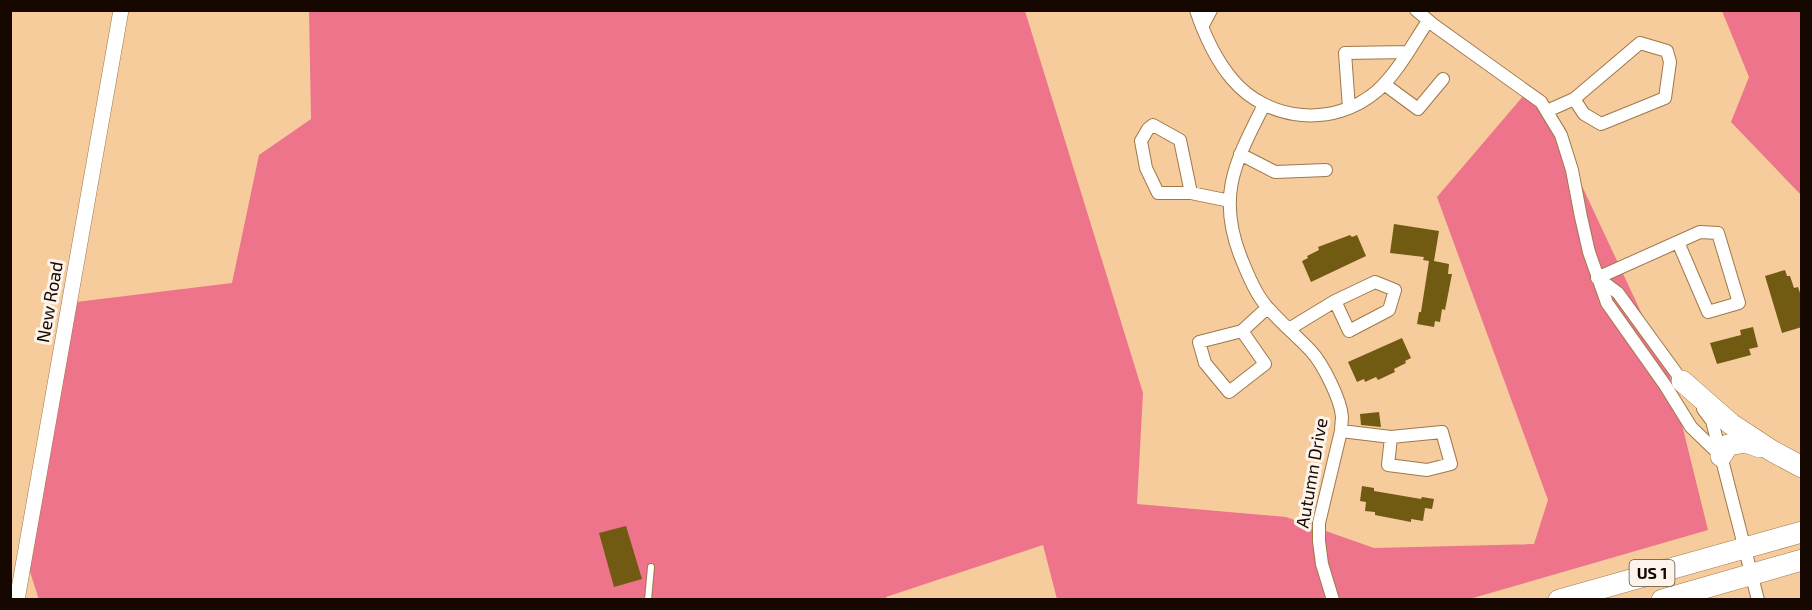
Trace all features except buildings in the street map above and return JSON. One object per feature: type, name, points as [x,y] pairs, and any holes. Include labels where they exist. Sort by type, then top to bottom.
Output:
[{"type":"highway","points":[[1682,381],[1731,424],[1772,451],[1802,467]]},
{"type":"highway","points":[[1721,456],[1728,445],[1746,442],[1772,451]]},
{"type":"highway","name":"US 1","points":[[1559,600],[1802,532]]},
{"type":"highway","name":"US 1","points":[[1662,600],[1802,560]]},
{"type":"street","name":"New Road","points":[[17,600],[121,10]]},
{"type":"street","points":[[1196,10],[1202,27],[1233,80],[1264,105],[1286,113],[1307,116],[1328,114],[1349,108],[1367,98],[1396,71],[1428,21]]},
{"type":"street","points":[[1202,27],[1211,10]]},
{"type":"street","points":[[1416,10],[1541,102],[1561,135],[1572,170],[1581,217],[1597,278],[1607,303],[1665,385],[1691,427],[1721,456]]},
{"type":"street","points":[[1547,111],[1574,99],[1640,44],[1667,51],[1670,62],[1665,98],[1601,124],[1584,114],[1574,99]]},
{"type":"street","points":[[1349,108],[1345,53],[1408,52]]},
{"type":"street","points":[[1384,84],[1418,109],[1443,79]]},
{"type":"street","name":"Autumn Drive","points":[[1264,105],[1240,154],[1230,186],[1232,230],[1248,275],[1267,308],[1312,352],[1322,366],[1335,393],[1342,416],[1341,431],[1319,523],[1322,564],[1333,600]]},
{"type":"street","points":[[1191,193],[1180,140],[1153,125],[1141,141],[1146,168],[1158,193],[1191,193],[1230,201]]},
{"type":"street","points":[[1240,154],[1275,172],[1326,170]]},
{"type":"street","points":[[1597,278],[1700,232],[1718,233],[1739,303],[1708,312],[1678,242]]},
{"type":"street","points":[[1597,278],[1618,293],[1712,421],[1758,600]]},
{"type":"street","points":[[1289,330],[1335,301],[1375,282],[1395,290],[1389,310],[1349,331],[1335,301]]},
{"type":"street","points":[[1242,331],[1265,364],[1229,392],[1205,363],[1199,342],[1242,331],[1267,308]]},
{"type":"street","points":[[1341,431],[1391,437],[1442,432],[1451,464],[1426,470],[1388,465],[1391,437]]},
{"type":"lane","points":[[648,600],[651,567]]},
{"type":"shaded area","points":[[309,10],[1025,11],[1143,393],[1137,504],[1286,517],[1374,548],[1534,544],[1548,500],[1437,197],[1524,95],[1553,124],[1669,372],[1708,530],[1466,600],[1057,599],[1043,545],[886,597],[887,600],[39,600],[26,559],[68,303],[232,283],[259,155],[311,119]]},
{"type":"shaded area","points":[[1722,11],[1801,11],[1801,195],[1731,122],[1749,77]]}]
